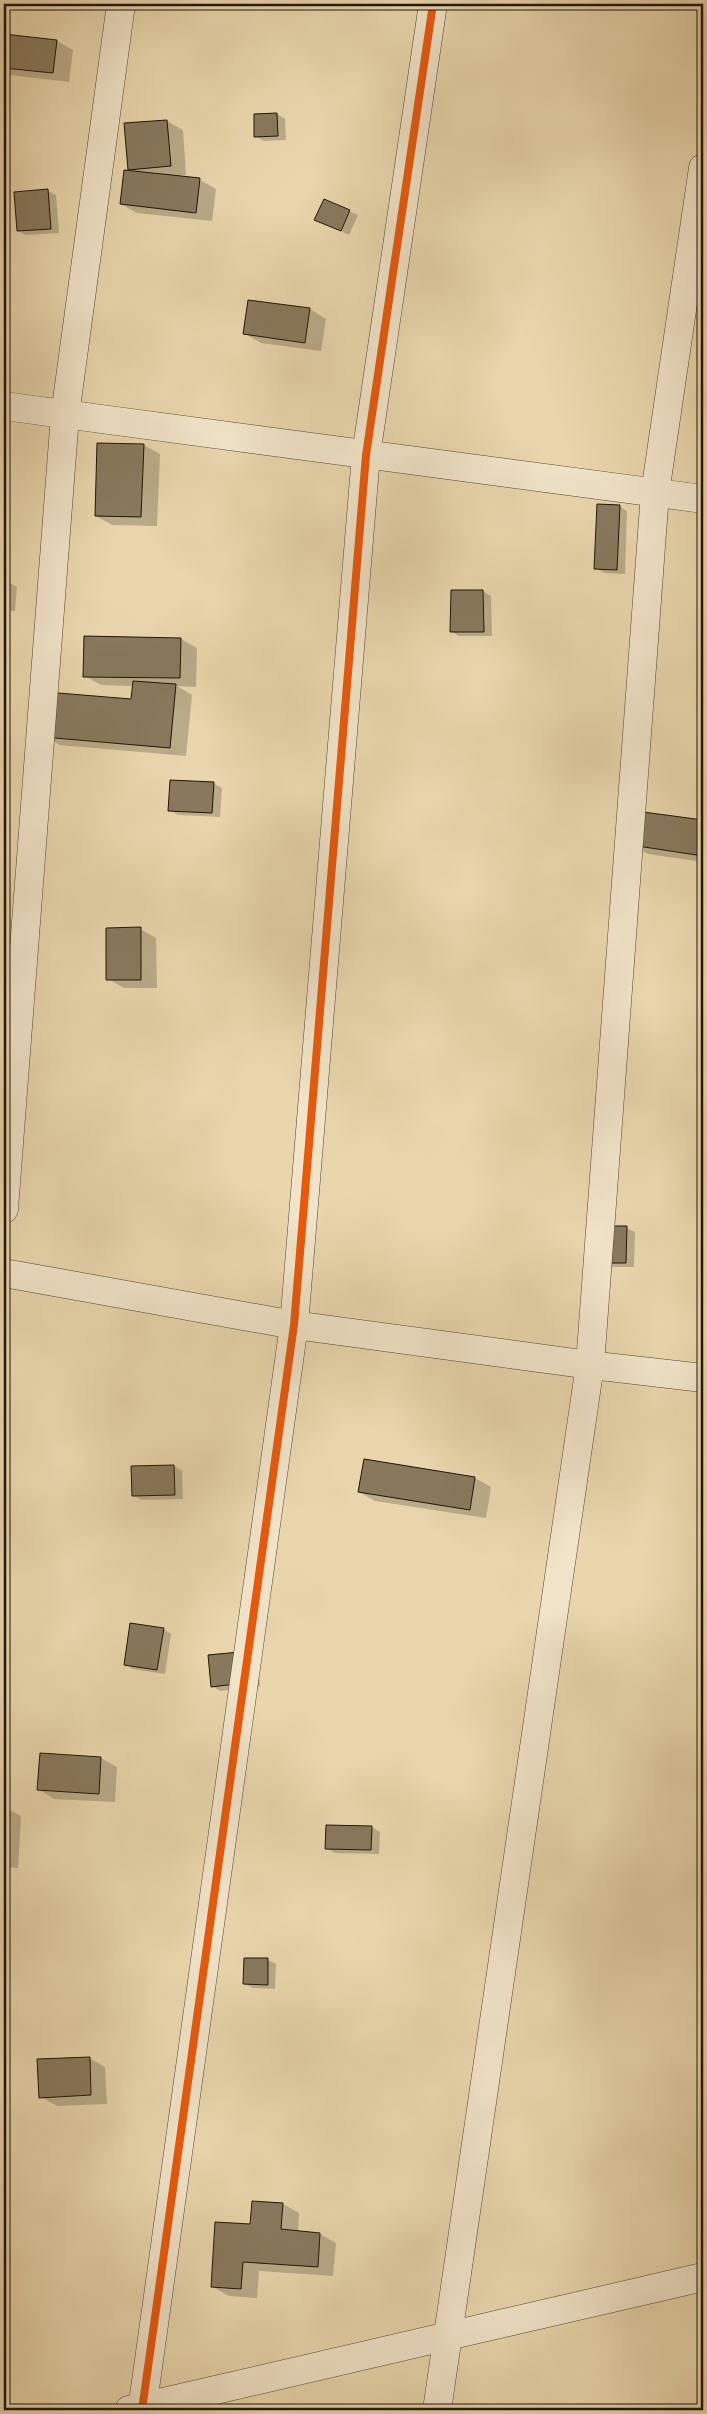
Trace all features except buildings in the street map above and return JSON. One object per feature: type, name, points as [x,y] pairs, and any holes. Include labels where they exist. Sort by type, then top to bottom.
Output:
[{"type":"street","points":[[4,1209],[65,415],[121,4]]},
{"type":"street","points":[[433,4],[366,455],[294,1325],[138,2409],[447,2334],[703,2277]]},
{"type":"street","points":[[437,2410],[590,1365],[654,493],[703,168]]},
{"type":"street","points":[[4,406],[703,499]]},
{"type":"street","points":[[4,1273],[294,1325],[590,1365],[703,1378]]},
{"type":"cycle path","points":[[142,2410],[294,1325],[366,455],[433,4]]}]
